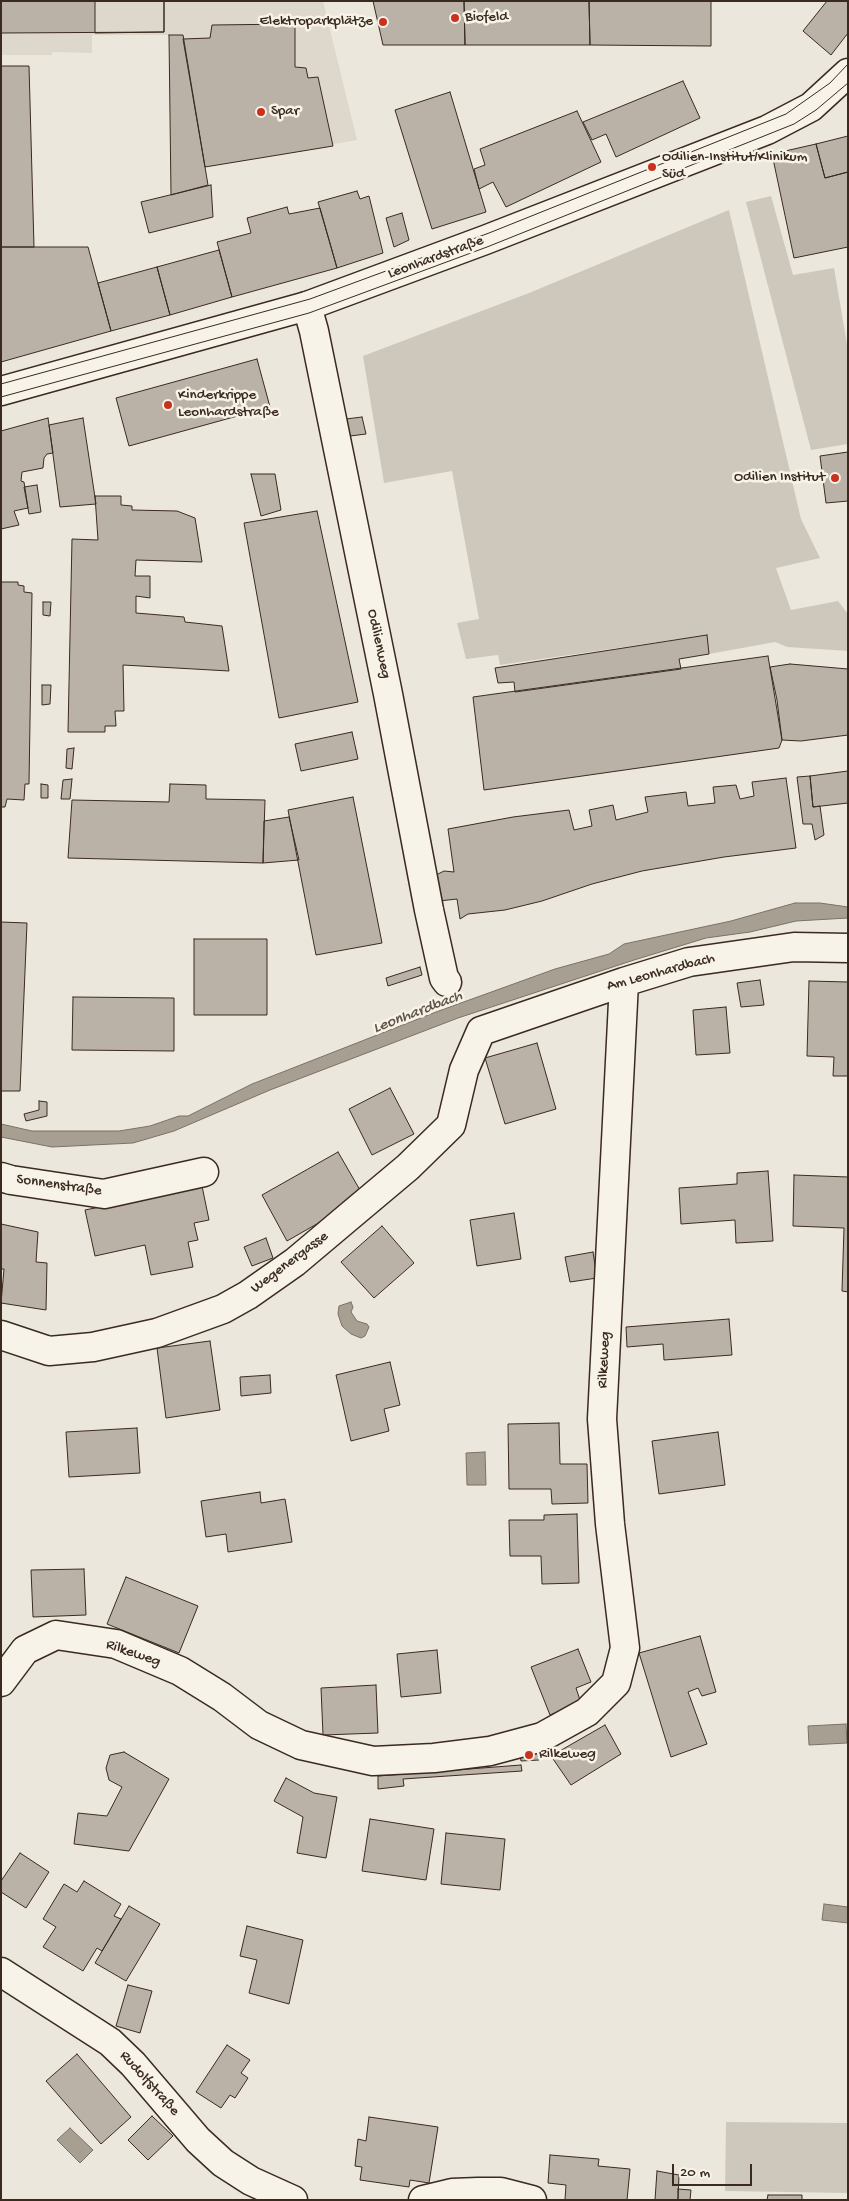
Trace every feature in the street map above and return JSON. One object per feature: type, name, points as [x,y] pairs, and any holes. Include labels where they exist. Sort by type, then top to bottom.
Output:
[{"type":"street","name":"Leonhardstraße","points":[[1,391],[307,306],[485,240],[767,130],[811,107],[848,73]]},
{"type":"street","name":"Odilienweg","points":[[307,306],[314,330],[388,694],[429,910],[444,978],[447,982]]},
{"type":"street","name":"Am Leonhardbach","points":[[481,1031],[689,962],[745,952],[794,947],[848,948]]},
{"type":"street","name":"Rilkeweg","points":[[1,1682],[25,1650],[56,1635],[116,1644],[180,1670],[222,1697],[259,1725],[301,1745],[373,1761],[434,1758],[490,1750],[542,1737],[586,1712],[616,1683],[626,1648],[610,1524],[602,1419],[624,982]]},
{"type":"street","name":"Wegenergasse","points":[[1,1335],[49,1351],[93,1347],[156,1332],[223,1309],[248,1294],[295,1262],[408,1167],[451,1125],[464,1070],[481,1031]]},
{"type":"street","name":"Sonnenstraße","points":[[1,1176],[11,1180],[104,1194],[204,1172]]},
{"type":"street","name":"Rudolfstraße","points":[[1,1972],[110,2042],[133,2064],[198,2140],[222,2164],[251,2181],[293,2200]]},
{"type":"street","points":[[423,2200],[452,2193],[478,2192],[501,2192],[532,2200]]},
{"type":"shaded area","points":[[1,1],[323,1],[357,140],[205,167],[183,35],[92,35],[92,53],[52,52],[52,55],[1,55]]},
{"type":"shaded area","points":[[771,196],[793,275],[834,268],[848,350],[848,444],[811,450],[746,202]]},
{"type":"shaded area","points":[[729,210],[801,519],[820,558],[776,568],[791,610],[838,601],[848,614],[848,651],[787,647],[775,642],[709,654],[707,635],[500,665],[498,655],[466,659],[457,623],[479,619],[452,471],[384,483],[363,356],[529,293]]},
{"type":"shaded area","name":"Leonhardbach","points":[[795,903],[820,903],[848,907],[848,918],[796,921],[750,932],[706,938],[634,960],[458,1018],[270,1090],[174,1131],[133,1143],[52,1147],[1,1137],[1,1124],[32,1131],[119,1131],[150,1126],[179,1116],[188,1116],[252,1084],[436,1012],[555,969],[609,954],[624,944],[731,921]]},
{"type":"shaded area","points":[[351,1302],[353,1307],[351,1312],[357,1321],[367,1324],[369,1327],[365,1336],[361,1338],[351,1334],[342,1326],[338,1314],[339,1306]]},
{"type":"shaded area","points":[[485,1452],[486,1485],[467,1485],[466,1453]]},
{"type":"shaded area","points":[[846,1724],[847,1743],[809,1745],[808,1726]]},
{"type":"shaded area","points":[[824,1904],[848,1907],[848,1923],[822,1920]]},
{"type":"shaded area","points":[[726,2122],[848,2123],[848,2193],[725,2191]]},
{"type":"shaded area","points":[[70,2128],[93,2150],[80,2163],[57,2140]]},
{"type":"building","points":[[1,1],[164,1],[164,32],[1,33]]},
{"type":"building","points":[[95,1],[164,1],[164,32],[95,33]]},
{"type":"building","points":[[373,1],[464,1],[465,45],[383,45]]},
{"type":"building","points":[[464,1],[589,1],[590,45],[465,45]]},
{"type":"building","points":[[589,1],[711,1],[711,46],[590,45]]},
{"type":"building","points":[[827,1],[848,1],[848,33],[831,55],[803,31]]},
{"type":"building","name":"Spar","points":[[295,24],[295,67],[306,68],[308,78],[318,77],[333,146],[205,167],[183,39],[210,38],[212,25]]},
{"type":"building","points":[[169,35],[183,35],[208,185],[171,195]]},
{"type":"building","points":[[1,66],[29,66],[34,247],[1,247]]},
{"type":"building","points":[[683,81],[700,118],[616,157],[606,134],[592,140],[583,122]]},
{"type":"building","points":[[450,92],[486,212],[432,229],[395,110]]},
{"type":"building","points":[[577,111],[601,162],[506,207],[493,182],[479,189],[474,169],[485,165],[480,149]]},
{"type":"building","points":[[848,136],[848,172],[825,178],[816,144]]},
{"type":"building","points":[[816,144],[825,178],[848,172],[848,247],[794,258],[772,154]]},
{"type":"building","points":[[211,185],[213,217],[149,233],[141,202]]},
{"type":"building","points":[[357,191],[360,199],[369,196],[383,253],[337,268],[318,202]]},
{"type":"building","points":[[287,207],[289,214],[320,208],[337,268],[232,297],[217,242],[251,233],[247,218]]},
{"type":"building","points":[[402,213],[409,240],[394,247],[386,218]]},
{"type":"building","points":[[1,247],[88,247],[111,331],[1,362]]},
{"type":"building","points":[[219,250],[232,297],[170,315],[157,267]]},
{"type":"building","points":[[157,267],[170,315],[111,331],[98,283]]},
{"type":"building","points":[[257,359],[270,407],[129,446],[116,398]]},
{"type":"building","points":[[362,417],[366,434],[350,436],[346,419]]},
{"type":"building","points":[[48,418],[53,453],[47,454],[44,458],[43,468],[22,472],[21,481],[24,482],[28,508],[14,511],[19,525],[1,529],[1,431]]},
{"type":"building","points":[[83,418],[96,504],[60,507],[49,425]]},
{"type":"building","name":"Odilien Institut","points":[[848,452],[848,501],[826,503],[820,456]]},
{"type":"building","points":[[251,474],[275,474],[281,510],[261,516]]},
{"type":"building","points":[[37,485],[41,512],[29,514],[24,487]]},
{"type":"building","points":[[95,496],[121,496],[121,505],[132,506],[132,510],[177,511],[195,518],[202,562],[136,560],[135,576],[150,576],[150,598],[136,596],[136,613],[184,617],[185,622],[222,626],[229,671],[123,665],[124,711],[115,711],[116,726],[105,726],[105,732],[68,732],[72,539],[98,540]]},
{"type":"building","points":[[317,511],[358,702],[279,718],[244,523]]},
{"type":"building","points":[[1,582],[18,582],[18,585],[24,586],[24,592],[32,593],[29,784],[25,784],[24,800],[7,799],[5,807],[1,807]]},
{"type":"building","points":[[43,602],[51,602],[50,616],[43,615]]},
{"type":"building","points":[[707,635],[709,654],[679,659],[681,669],[515,692],[514,682],[498,683],[495,668]]},
{"type":"building","points":[[768,656],[782,740],[779,748],[484,790],[473,697]]},
{"type":"building","points":[[790,664],[848,669],[848,735],[801,741],[782,740],[777,700],[770,667]]},
{"type":"building","points":[[42,685],[51,685],[50,704],[42,705]]},
{"type":"building","points":[[352,732],[358,759],[301,771],[295,744]]},
{"type":"building","points":[[74,748],[72,769],[66,768],[67,749]]},
{"type":"building","points":[[848,771],[848,803],[813,807],[810,776]]},
{"type":"building","points":[[810,776],[813,807],[820,806],[824,835],[815,840],[812,824],[803,824],[797,777]]},
{"type":"building","points":[[786,778],[796,848],[724,857],[642,871],[592,884],[542,901],[505,910],[468,914],[460,919],[457,899],[439,901],[434,876],[444,871],[454,872],[448,829],[513,817],[569,810],[574,830],[592,826],[589,810],[613,805],[616,820],[648,812],[645,797],[686,792],[688,806],[715,803],[713,787],[736,785],[740,799],[754,796],[752,782]]},
{"type":"building","points":[[72,779],[70,799],[61,799],[63,780]]},
{"type":"building","points":[[41,784],[48,785],[48,798],[41,798]]},
{"type":"building","points":[[170,784],[206,785],[206,799],[265,800],[263,863],[68,858],[72,800],[169,802]]},
{"type":"building","points":[[353,797],[382,943],[316,955],[288,810]]},
{"type":"building","points":[[289,817],[299,860],[263,863],[264,821]]},
{"type":"building","points":[[1,922],[27,923],[20,1091],[1,1091]]},
{"type":"building","points":[[194,939],[267,939],[267,1015],[194,1015]]},
{"type":"building","points":[[420,967],[422,975],[388,986],[386,978]]},
{"type":"building","points":[[760,980],[764,1005],[741,1007],[737,983]]},
{"type":"building","points":[[809,981],[848,982],[848,1076],[833,1076],[834,1057],[807,1056]]},
{"type":"building","points":[[73,997],[174,998],[174,1051],[72,1050]]},
{"type":"building","points":[[726,1007],[730,1053],[696,1055],[693,1010]]},
{"type":"building","points":[[537,1043],[556,1109],[505,1124],[485,1058]]},
{"type":"building","points":[[390,1088],[414,1134],[372,1155],[349,1109]]},
{"type":"building","points":[[39,1101],[47,1102],[47,1116],[26,1121],[24,1114],[39,1110]]},
{"type":"building","points":[[338,1152],[364,1197],[287,1241],[262,1195]]},
{"type":"building","points":[[768,1171],[773,1241],[736,1243],[735,1220],[681,1224],[679,1188],[737,1184],[737,1173]]},
{"type":"building","points":[[794,1175],[848,1177],[848,1292],[842,1291],[844,1228],[793,1226]]},
{"type":"building","points":[[202,1186],[209,1220],[194,1223],[198,1240],[188,1242],[193,1267],[151,1275],[145,1245],[95,1256],[85,1210]]},
{"type":"building","points":[[514,1213],[521,1259],[477,1266],[470,1220]]},
{"type":"building","points":[[1,1224],[38,1232],[36,1262],[47,1263],[46,1310],[1,1303],[4,1269],[1,1269]]},
{"type":"building","points":[[382,1226],[414,1263],[374,1298],[341,1262]]},
{"type":"building","points":[[266,1238],[273,1258],[252,1266],[244,1247]]},
{"type":"building","points":[[593,1252],[597,1278],[570,1282],[565,1257]]},
{"type":"building","points":[[729,1319],[732,1355],[664,1360],[663,1344],[627,1347],[626,1327]]},
{"type":"building","points":[[210,1341],[220,1410],[166,1418],[157,1348]]},
{"type":"building","points":[[390,1362],[400,1405],[384,1409],[389,1431],[351,1441],[336,1375]]},
{"type":"building","points":[[270,1375],[271,1393],[241,1396],[240,1377]]},
{"type":"building","points":[[559,1423],[560,1464],[587,1464],[588,1503],[552,1504],[551,1489],[509,1489],[508,1424]]},
{"type":"building","points":[[137,1428],[140,1473],[69,1477],[66,1432]]},
{"type":"building","points":[[718,1432],[725,1485],[659,1494],[652,1441]]},
{"type":"building","points":[[260,1492],[261,1503],[285,1499],[292,1542],[228,1552],[226,1534],[206,1537],[201,1501]]},
{"type":"building","points":[[577,1514],[579,1583],[542,1584],[541,1556],[510,1556],[509,1520],[544,1520],[544,1515]]},
{"type":"building","points":[[84,1569],[86,1615],[33,1617],[31,1570]]},
{"type":"building","points":[[126,1577],[198,1606],[179,1653],[107,1624]]},
{"type":"building","points":[[700,1636],[716,1692],[702,1696],[698,1688],[688,1692],[707,1744],[671,1757],[639,1653]]},
{"type":"building","points":[[578,1649],[591,1682],[576,1688],[581,1703],[550,1715],[531,1667]]},
{"type":"building","points":[[437,1650],[441,1693],[401,1697],[397,1654]]},
{"type":"building","points":[[376,1685],[378,1733],[323,1735],[321,1688]]},
{"type":"building","points":[[605,1725],[621,1754],[571,1785],[551,1756]]},
{"type":"building","name":"Rilkeweg","points":[[537,1748],[539,1760],[521,1761],[519,1750]]},
{"type":"building","points":[[124,1752],[169,1779],[129,1851],[74,1844],[78,1813],[107,1816],[122,1787],[109,1780],[106,1768],[110,1755]]},
{"type":"building","points":[[521,1765],[522,1771],[403,1779],[404,1786],[378,1789],[378,1776]]},
{"type":"building","points":[[286,1778],[314,1793],[337,1797],[326,1858],[297,1853],[303,1817],[274,1801]]},
{"type":"building","points":[[370,1819],[434,1829],[426,1880],[362,1871]]},
{"type":"building","points":[[446,1833],[505,1839],[500,1890],[441,1884]]},
{"type":"building","points":[[20,1853],[49,1872],[26,1908],[1,1892],[1,1881]]},
{"type":"building","points":[[84,1881],[121,1904],[114,1916],[121,1919],[102,1951],[97,1948],[83,1971],[43,1947],[56,1927],[43,1919],[64,1884],[77,1892]]},
{"type":"building","points":[[129,1906],[160,1924],[126,1981],[95,1963]]},
{"type":"building","points":[[247,1926],[303,1940],[289,2004],[249,1993],[257,1960],[240,1956]]},
{"type":"building","points":[[128,1985],[152,1991],[140,2033],[116,2026]]},
{"type":"building","points":[[227,2045],[250,2060],[241,2073],[248,2078],[235,2098],[230,2095],[221,2108],[196,2092]]},
{"type":"building","points":[[77,2054],[131,2117],[101,2144],[46,2081]]},
{"type":"building","points":[[152,2116],[173,2136],[148,2160],[128,2140]]},
{"type":"building","points":[[369,2117],[438,2127],[429,2183],[410,2180],[409,2187],[360,2180],[362,2167],[355,2166],[358,2139],[366,2141]]},
{"type":"building","points":[[550,2155],[599,2159],[598,2166],[630,2169],[627,2200],[565,2200],[566,2185],[548,2183]]},
{"type":"building","points":[[657,2171],[679,2175],[678,2200],[655,2200]]},
{"type":"building","points":[[678,2189],[691,2190],[690,2200],[678,2200]]},
{"type":"building","points":[[768,2195],[802,2195],[802,2200],[767,2200]]},
{"type":"tram line","points":[[1,384],[310,299],[489,233],[786,114],[830,83],[848,64]]},
{"type":"tram line","points":[[1,397],[309,313],[487,247],[794,124],[816,110],[848,83]]},
{"type":"place","name":"Biofeld","points":[[455,18]]},
{"type":"place","name":"Elektroparkplätze","points":[[383,22]]},
{"type":"place","name":"Spar","points":[[261,112]]},
{"type":"place","name":"Odilien-Institut/Klinikum Süd","points":[[652,167]]},
{"type":"place","name":"Kinderkrippe Leonhardstraße","points":[[168,405]]},
{"type":"place","name":"Odilien Institut","points":[[835,478]]},
{"type":"place","name":"Rilkeweg","points":[[529,1755]]}]
